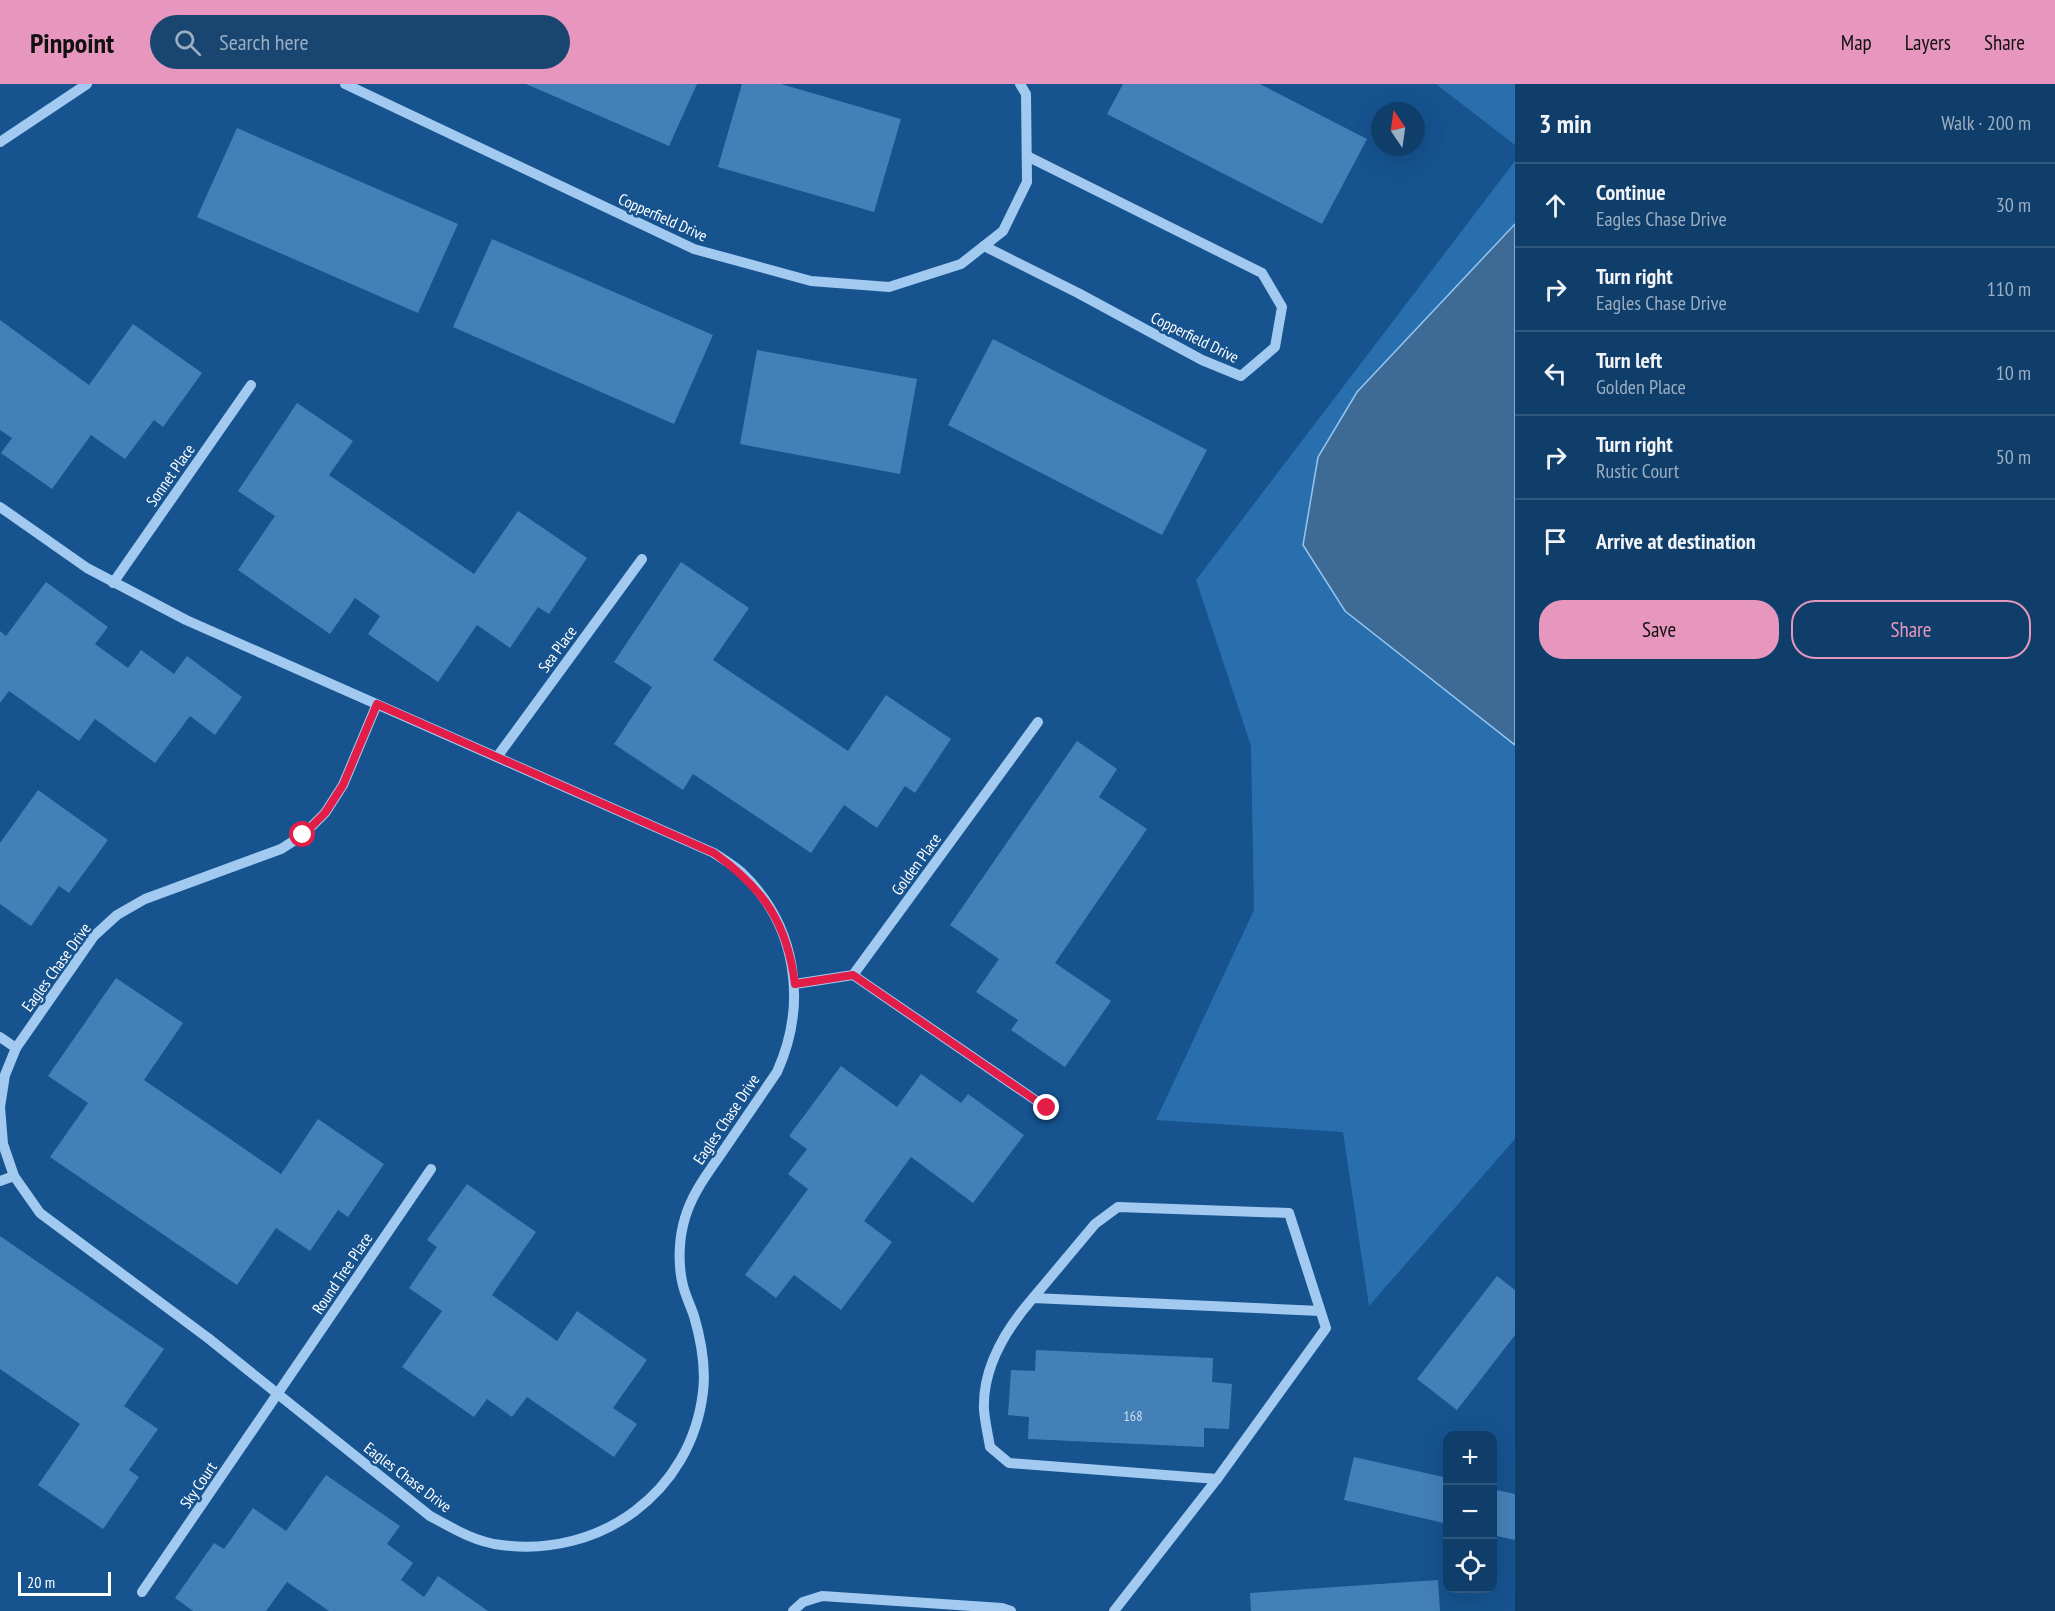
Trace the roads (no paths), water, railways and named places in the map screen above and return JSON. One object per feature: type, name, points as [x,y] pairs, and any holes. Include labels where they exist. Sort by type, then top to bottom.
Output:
[{"type":"street","points":[[0,142],[87,84]]},
{"type":"street","name":"Copperfield Drive","points":[[345,84],[694,249],[811,281],[889,287],[961,264],[1003,231],[1027,182],[1026,94],[1020,84]]},
{"type":"street","name":"Copperfield Drive","points":[[984,246],[1078,293],[1202,360],[1241,376],[1275,347],[1282,307],[1262,273],[1027,156]]},
{"type":"street","name":"Sonnet Place","points":[[113,583],[251,385]]},
{"type":"street","name":"Eagles Chase Drive","points":[[0,507],[87,568],[186,620],[377,704],[714,853],[740,872],[764,898],[782,931],[792,967],[795,984],[793,1022],[777,1072],[695,1193],[685,1219],[680,1248],[682,1281],[694,1317],[703,1356],[703,1392],[695,1427],[682,1458],[661,1488],[634,1513],[606,1530],[572,1542],[538,1547],[499,1545],[461,1534],[430,1516],[208,1338],[40,1213],[14,1176],[3,1144],[0,1107],[5,1076],[16,1048],[94,936],[117,915],[145,899],[272,853],[303,835],[325,813],[343,785],[377,704]]},
{"type":"street","name":"Sea Place","points":[[497,757],[642,559]]},
{"type":"street","name":"Golden Place","points":[[853,975],[1038,723]]},
{"type":"street","points":[[795,984],[853,975],[1047,1108]]},
{"type":"street","points":[[0,1037],[16,1048]]},
{"type":"street","name":"Round Tree Place","points":[[278,1394],[430,1169]]},
{"type":"street","points":[[0,1180],[14,1176]]},
{"type":"street","points":[[1114,1611],[1216,1479],[1326,1328],[1289,1213],[1118,1207],[1095,1224],[1015,1319],[1001,1341],[988,1372],[984,1409],[990,1447],[1009,1463],[1216,1479]]},
{"type":"street","points":[[1033,1298],[1320,1311]]},
{"type":"street","name":"Sky Court","points":[[142,1592],[278,1394]]},
{"type":"street","points":[[793,1611],[803,1602],[822,1596],[1002,1608],[1011,1611]]}]
